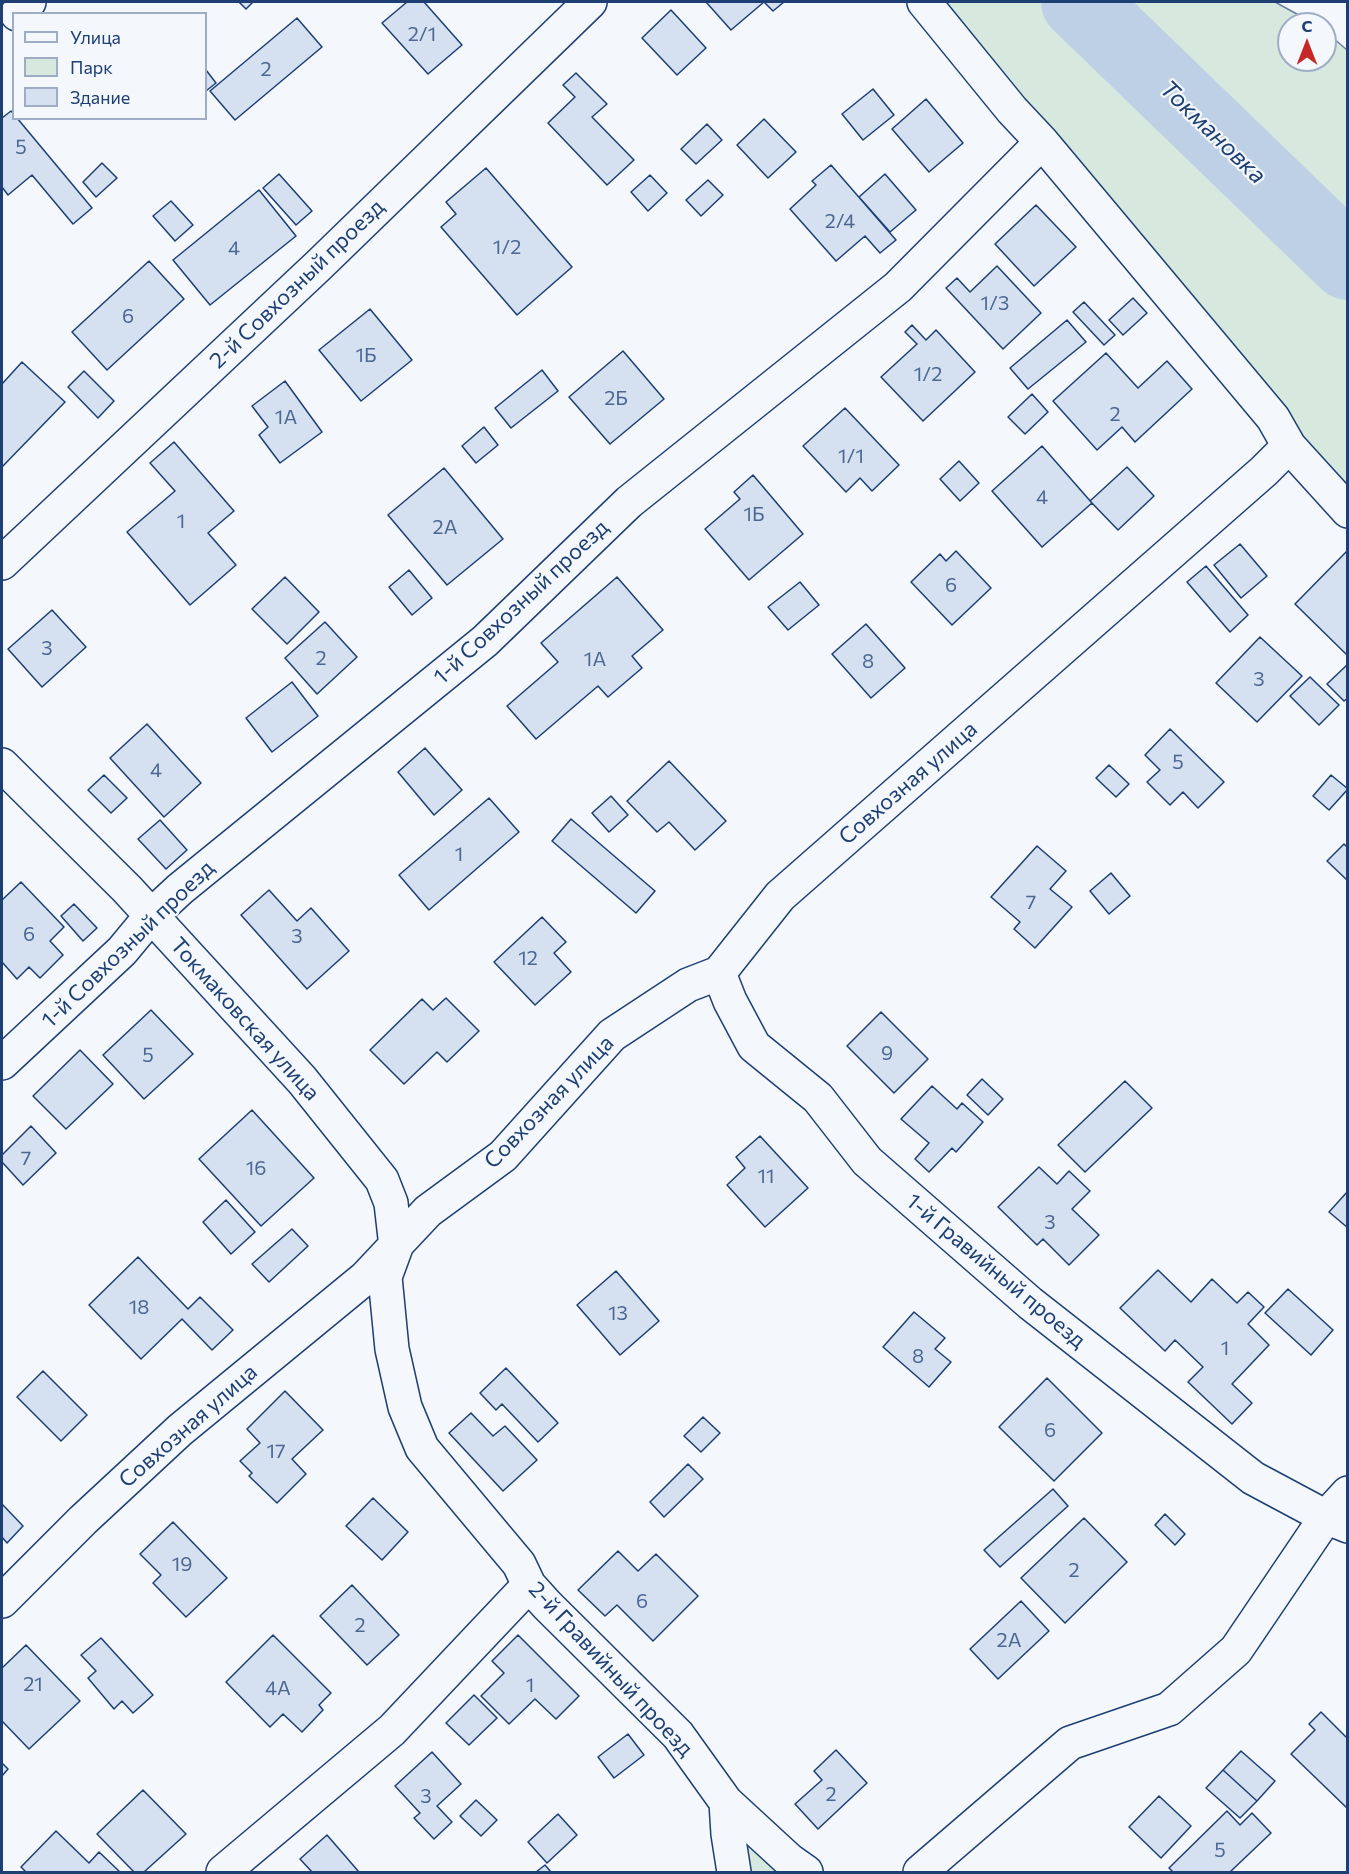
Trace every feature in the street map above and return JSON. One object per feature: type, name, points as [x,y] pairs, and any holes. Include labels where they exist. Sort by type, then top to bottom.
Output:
[{"type":"street","name":"2-й Совхозный проезд","points":[[2,563],[319,265],[590,2]]},
{"type":"street","points":[[924,2],[1012,110],[1042,142],[1273,418],[1289,446],[1347,512]]},
{"type":"street","name":"1-й Совхозный проезд","points":[[2,1064],[122,951],[151,916],[180,889],[485,641],[629,502],[897,287],[1042,142]]},
{"type":"street","name":"Совхозная улица","points":[[2,1601],[83,1520],[180,1430],[365,1278],[428,1211],[503,1156],[612,1035],[688,985],[719,973],[780,896],[1264,471],[1289,446]]},
{"type":"street","name":"Токмаковская улица","points":[[2,765],[127,889],[302,1080],[382,1180],[391,1203],[396,1247]]},
{"type":"street","name":"1-й Гравийный проезд","points":[[719,973],[730,1001],[754,1046],[818,1098],[867,1161],[1030,1303],[1253,1478],[1336,1522]]},
{"type":"street","name":"2-й Гравийный проезд","points":[[396,1247],[386,1277],[392,1349],[405,1407],[422,1448],[519,1564],[529,1585],[547,1605],[678,1735],[726,1802],[789,1860],[806,1872]]},
{"type":"street","points":[[920,1872],[1070,1743],[1169,1709],[1236,1650],[1336,1522],[1347,1493]]},
{"type":"street","points":[[222,1872],[392,1730],[529,1585]]},
{"type":"street","points":[[726,1802],[734,1872]]},
{"type":"green space","points":[[938,2],[1275,2],[1293,12],[1277,12],[1277,72],[1337,72],[1337,41],[1347,50],[1347,491],[1284,411]]},
{"type":"green space","points":[[745,1837],[786,1872],[750,1872]]},
{"type":"building","points":[[239,2],[253,2],[246,9]]},
{"type":"building","points":[[407,2],[424,2],[462,45],[428,74],[382,23]]},
{"type":"building","points":[[706,2],[764,2],[731,30]]},
{"type":"building","points":[[764,2],[784,2],[773,11]]},
{"type":"building","points":[[671,10],[706,48],[677,75],[642,38]]},
{"type":"building","points":[[297,18],[322,47],[235,120],[210,91]]},
{"type":"building","points":[[207,71],[216,83],[207,90]]},
{"type":"building","points":[[576,73],[607,104],[592,117],[634,160],[607,185],[548,123],[575,97],[563,85]]},
{"type":"building","points":[[873,89],[894,115],[863,140],[842,114]]},
{"type":"building","points":[[926,99],[963,143],[929,172],[892,129]]},
{"type":"building","points":[[12,112],[12,120],[19,120],[92,208],[73,224],[32,175],[8,195],[2,187],[2,118]]},
{"type":"building","points":[[764,119],[796,152],[768,178],[737,145]]},
{"type":"building","points":[[707,124],[722,140],[696,164],[681,149]]},
{"type":"building","points":[[102,163],[117,178],[96,197],[83,182]]},
{"type":"building","points":[[831,165],[896,240],[880,253],[865,236],[836,261],[790,209],[816,185],[812,181]]},
{"type":"building","points":[[486,168],[572,267],[517,315],[441,227],[456,214],[446,202]]},
{"type":"building","points":[[279,174],[312,211],[296,225],[263,188]]},
{"type":"building","points":[[885,174],[916,210],[890,232],[859,197]]},
{"type":"building","points":[[650,175],[667,193],[648,211],[631,192]]},
{"type":"building","points":[[708,180],[723,195],[701,216],[686,200]]},
{"type":"building","points":[[259,190],[296,236],[210,305],[173,260]]},
{"type":"building","points":[[171,201],[193,225],[175,241],[153,216]]},
{"type":"building","points":[[1036,205],[1076,247],[1034,286],[995,244]]},
{"type":"building","points":[[149,261],[184,299],[107,370],[72,332]]},
{"type":"building","points":[[997,266],[1041,313],[1003,349],[946,288],[957,278],[970,292]]},
{"type":"building","points":[[1133,298],[1147,313],[1123,335],[1109,320]]},
{"type":"building","points":[[1084,302],[1115,335],[1104,345],[1073,312]]},
{"type":"building","points":[[370,309],[412,360],[361,401],[319,350]]},
{"type":"building","points":[[1067,320],[1086,342],[1028,389],[1010,368]]},
{"type":"building","points":[[912,325],[926,340],[936,330],[975,372],[923,421],[881,377],[917,344],[905,332]]},
{"type":"building","points":[[623,351],[664,399],[610,444],[569,397]]},
{"type":"building","points":[[1106,353],[1138,388],[1167,361],[1192,389],[1135,442],[1122,427],[1097,450],[1053,401]]},
{"type":"building","points":[[22,362],[65,402],[2,467],[2,384]]},
{"type":"building","points":[[542,370],[558,391],[511,428],[495,408]]},
{"type":"building","points":[[84,371],[114,401],[98,418],[68,387]]},
{"type":"building","points":[[285,381],[322,432],[280,463],[259,435],[268,427],[252,406]]},
{"type":"building","points":[[1032,394],[1048,412],[1025,434],[1008,417]]},
{"type":"building","points":[[845,408],[899,465],[872,491],[860,478],[846,492],[803,446]]},
{"type":"building","points":[[484,427],[498,445],[476,463],[462,446]]},
{"type":"building","points":[[174,442],[234,511],[208,533],[236,565],[190,605],[127,532],[175,491],[150,463]]},
{"type":"building","points":[[1042,446],[1092,503],[1042,547],[992,491]]},
{"type":"building","points":[[959,461],[979,483],[960,501],[940,479]]},
{"type":"building","points":[[1127,467],[1154,496],[1118,530],[1090,501]]},
{"type":"building","points":[[444,468],[503,539],[447,585],[388,515]]},
{"type":"building","points":[[753,475],[803,534],[749,580],[705,529],[740,499],[734,492]]},
{"type":"building","points":[[1240,544],[1267,576],[1241,598],[1214,565]]},
{"type":"building","points":[[956,551],[991,588],[952,625],[911,582],[940,554],[946,561]]},
{"type":"building","points":[[1348,552],[1348,656],[1295,604]]},
{"type":"building","points":[[1206,566],[1248,615],[1230,632],[1187,582]]},
{"type":"building","points":[[409,570],[432,598],[412,615],[389,587]]},
{"type":"building","points":[[285,577],[319,612],[287,644],[252,609]]},
{"type":"building","points":[[617,577],[663,630],[632,656],[642,668],[608,697],[598,686],[536,739],[507,706],[558,662],[541,643]]},
{"type":"building","points":[[800,582],[819,605],[788,630],[768,607]]},
{"type":"building","points":[[52,610],[86,647],[42,687],[8,649]]},
{"type":"building","points":[[325,622],[357,657],[317,694],[285,658]]},
{"type":"building","points":[[866,624],[905,668],[871,698],[832,654]]},
{"type":"building","points":[[1260,637],[1302,676],[1257,722],[1216,683]]},
{"type":"building","points":[[1348,664],[1348,698],[1344,701],[1327,684]]},
{"type":"building","points":[[1310,677],[1339,705],[1319,725],[1290,696]]},
{"type":"building","points":[[292,682],[318,716],[272,752],[246,718]]},
{"type":"building","points":[[147,724],[201,783],[164,817],[110,758]]},
{"type":"building","points":[[1170,729],[1224,782],[1198,808],[1183,792],[1170,805],[1147,782],[1160,770],[1145,755]]},
{"type":"building","points":[[425,748],[462,790],[434,815],[398,772]]},
{"type":"building","points":[[669,761],[726,821],[695,850],[669,822],[657,832],[627,801]]},
{"type":"building","points":[[1109,765],[1129,784],[1116,797],[1096,778]]},
{"type":"building","points":[[104,775],[127,798],[111,813],[88,790]]},
{"type":"building","points":[[1331,775],[1348,789],[1329,810],[1313,796]]},
{"type":"building","points":[[611,796],[628,815],[609,832],[592,813]]},
{"type":"building","points":[[489,798],[519,832],[429,910],[399,875]]},
{"type":"building","points":[[571,819],[655,891],[636,913],[552,841]]},
{"type":"building","points":[[160,820],[187,850],[166,869],[138,839]]},
{"type":"building","points":[[1344,844],[1348,848],[1348,881],[1327,861]]},
{"type":"building","points":[[1037,846],[1066,871],[1050,889],[1072,907],[1035,948],[1014,929],[1020,922],[991,897]]},
{"type":"building","points":[[1111,873],[1130,896],[1109,914],[1090,891]]},
{"type":"building","points":[[21,882],[64,927],[50,941],[63,955],[40,978],[29,967],[17,979],[2,962],[2,900]]},
{"type":"building","points":[[269,890],[297,921],[311,908],[349,951],[307,989],[241,915]]},
{"type":"building","points":[[74,904],[97,928],[83,941],[61,916]]},
{"type":"building","points":[[542,917],[566,942],[554,953],[571,972],[535,1005],[494,962]]},
{"type":"building","points":[[446,998],[479,1031],[447,1062],[437,1052],[404,1084],[370,1050],[422,999],[433,1010]]},
{"type":"building","points":[[151,1010],[193,1054],[144,1099],[103,1055]]},
{"type":"building","points":[[881,1012],[928,1059],[894,1093],[847,1046]]},
{"type":"building","points":[[80,1050],[113,1084],[66,1129],[33,1096]]},
{"type":"building","points":[[982,1079],[1003,1099],[988,1115],[967,1095]]},
{"type":"building","points":[[1125,1081],[1152,1108],[1085,1172],[1058,1145]]},
{"type":"building","points":[[932,1086],[957,1109],[962,1103],[983,1122],[956,1152],[952,1148],[929,1172],[915,1159],[929,1143],[901,1119]]},
{"type":"building","points":[[252,1110],[314,1178],[261,1226],[199,1159]]},
{"type":"building","points":[[31,1126],[56,1153],[23,1185],[2,1162],[2,1155]]},
{"type":"building","points":[[760,1136],[808,1188],[765,1227],[727,1185],[745,1168],[736,1157]]},
{"type":"building","points":[[1039,1167],[1057,1184],[1069,1171],[1090,1191],[1072,1209],[1099,1235],[1069,1265],[1043,1239],[1037,1245],[998,1207]]},
{"type":"building","points":[[1348,1191],[1348,1228],[1329,1212]]},
{"type":"building","points":[[226,1200],[255,1232],[231,1254],[203,1222]]},
{"type":"building","points":[[292,1229],[308,1246],[269,1282],[252,1264]]},
{"type":"building","points":[[138,1257],[188,1309],[200,1297],[233,1330],[212,1350],[182,1319],[141,1359],[89,1305]]},
{"type":"building","points":[[1158,1270],[1191,1302],[1212,1279],[1237,1303],[1248,1292],[1264,1307],[1248,1324],[1269,1345],[1232,1384],[1252,1403],[1232,1424],[1188,1382],[1203,1367],[1175,1340],[1165,1351],[1120,1308]]},
{"type":"building","points":[[616,1271],[659,1321],[620,1355],[577,1305]]},
{"type":"building","points":[[1288,1289],[1333,1330],[1311,1355],[1265,1313]]},
{"type":"building","points":[[914,1312],[945,1338],[935,1349],[951,1362],[929,1387],[883,1347]]},
{"type":"building","points":[[506,1368],[558,1423],[538,1442],[502,1404],[496,1410],[480,1393]]},
{"type":"building","points":[[43,1371],[87,1415],[61,1441],[17,1397]]},
{"type":"building","points":[[1047,1378],[1102,1433],[1054,1481],[999,1427]]},
{"type":"building","points":[[285,1391],[323,1430],[292,1459],[306,1474],[277,1503],[249,1476],[252,1473],[240,1461],[260,1443],[247,1429]]},
{"type":"building","points":[[471,1413],[493,1436],[505,1426],[537,1460],[503,1491],[449,1433]]},
{"type":"building","points":[[703,1417],[720,1433],[701,1452],[684,1436]]},
{"type":"building","points":[[688,1464],[703,1479],[664,1517],[650,1502]]},
{"type":"building","points":[[1053,1489],[1068,1506],[1000,1567],[984,1550]]},
{"type":"building","points":[[373,1498],[408,1532],[382,1560],[346,1526]]},
{"type":"building","points":[[2,1504],[23,1526],[7,1543],[2,1537]]},
{"type":"building","points":[[1165,1514],[1185,1534],[1175,1545],[1155,1525]]},
{"type":"building","points":[[1084,1518],[1127,1562],[1065,1623],[1021,1578]]},
{"type":"building","points":[[173,1522],[227,1578],[186,1617],[153,1583],[161,1575],[140,1554]]},
{"type":"building","points":[[618,1551],[638,1571],[656,1554],[698,1596],[653,1641],[617,1605],[605,1616],[578,1590]]},
{"type":"building","points":[[352,1585],[399,1635],[367,1665],[320,1616]]},
{"type":"building","points":[[1021,1601],[1049,1631],[998,1679],[970,1649]]},
{"type":"building","points":[[273,1635],[331,1693],[319,1705],[323,1710],[302,1732],[283,1714],[270,1727],[226,1682]]},
{"type":"building","points":[[518,1635],[579,1696],[556,1719],[535,1699],[509,1724],[481,1696],[504,1673],[492,1661]]},
{"type":"building","points":[[101,1638],[153,1695],[133,1713],[122,1701],[114,1709],[88,1678],[96,1671],[81,1655]]},
{"type":"building","points":[[26,1645],[80,1701],[29,1749],[2,1721],[2,1668]]},
{"type":"building","points":[[474,1695],[497,1718],[469,1745],[446,1723]]},
{"type":"building","points":[[1321,1712],[1348,1739],[1348,1809],[1291,1754],[1315,1730],[1309,1724]]},
{"type":"building","points":[[628,1734],[644,1755],[614,1778],[598,1757]]},
{"type":"building","points":[[836,1750],[867,1783],[818,1829],[795,1804],[822,1780],[814,1771]]},
{"type":"building","points":[[1241,1751],[1275,1781],[1257,1801],[1223,1770]]},
{"type":"building","points":[[432,1752],[461,1784],[437,1806],[452,1822],[434,1839],[414,1818],[420,1813],[395,1786]]},
{"type":"building","points":[[2,1763],[8,1769],[2,1776]]},
{"type":"building","points":[[1223,1770],[1257,1801],[1240,1818],[1206,1788]]},
{"type":"building","points":[[143,1790],[186,1834],[144,1872],[134,1872],[97,1834]]},
{"type":"building","points":[[1159,1796],[1191,1826],[1161,1858],[1129,1827]]},
{"type":"building","points":[[476,1800],[497,1820],[481,1836],[460,1816]]},
{"type":"building","points":[[1227,1811],[1240,1825],[1252,1813],[1271,1833],[1230,1872],[1173,1872],[1169,1868]]},
{"type":"building","points":[[558,1814],[577,1835],[547,1863],[528,1842]]},
{"type":"building","points":[[56,1831],[89,1863],[99,1852],[120,1872],[26,1872],[21,1867]]},
{"type":"building","points":[[327,1835],[359,1872],[312,1872],[300,1859]]},
{"type":"building","points":[[545,1865],[551,1872],[536,1872]]},
{"type":"waterway","name":"Токмановка","points":[[1079,2],[1348,262]]}]
